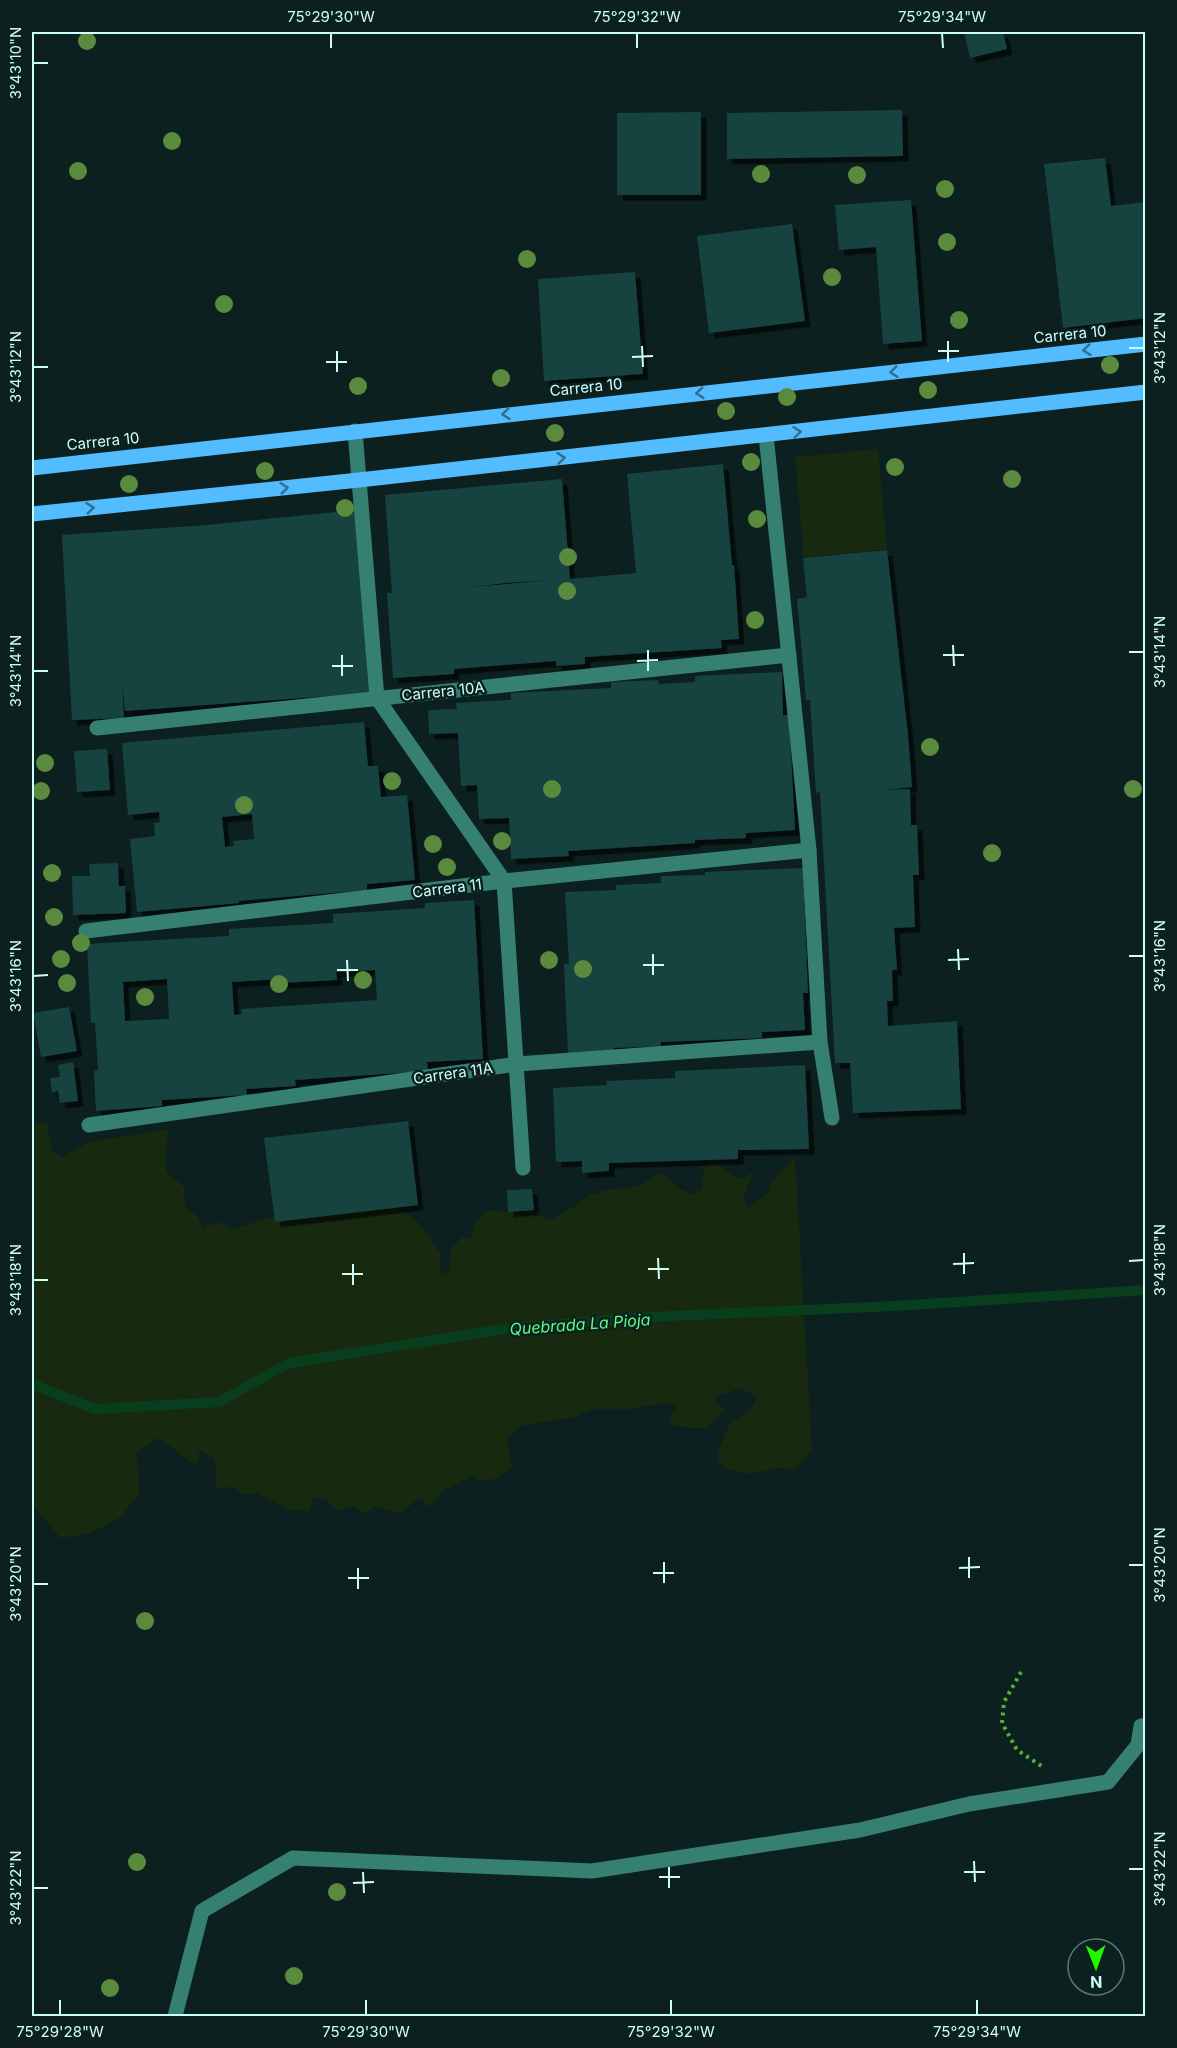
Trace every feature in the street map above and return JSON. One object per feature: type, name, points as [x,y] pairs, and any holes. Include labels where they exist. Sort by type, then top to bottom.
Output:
[{"type":"main road","name":"Carrera 10","points":[[32,468],[1146,344]]},
{"type":"main road","points":[[32,514],[359,480],[1146,392]]},
{"type":"street","points":[[355,431],[377,698],[504,881],[523,1168]]},
{"type":"street","points":[[766,435],[809,850],[820,1042],[832,1118]]},
{"type":"street","name":"Carrera 10A","points":[[97,728],[789,655]]},
{"type":"street","name":"Carrera 11","points":[[86,931],[504,881],[809,850]]},
{"type":"street","name":"Carrera 11A","points":[[89,1125],[517,1064],[820,1042]]},
{"type":"street","points":[[175,2016],[202,1911],[293,1857],[592,1871],[860,1830],[969,1804],[1108,1782],[1138,1745],[1141,1726],[1146,1725]]},
{"type":"path","points":[[1021,1672],[1004,1702],[1002,1723],[1017,1750],[1052,1773]]},
{"type":"green space","points":[[878,449],[887,549],[804,557],[795,457]]},
{"type":"green space","points":[[47,1123],[52,1151],[63,1157],[88,1142],[169,1129],[166,1171],[184,1187],[185,1208],[197,1215],[203,1228],[220,1222],[233,1229],[273,1216],[275,1222],[394,1207],[412,1216],[426,1231],[440,1253],[441,1275],[449,1271],[451,1249],[462,1237],[472,1239],[474,1224],[487,1210],[508,1212],[534,1210],[548,1221],[590,1195],[609,1189],[628,1188],[642,1184],[663,1173],[678,1188],[693,1194],[702,1189],[702,1176],[710,1160],[728,1173],[742,1179],[753,1172],[743,1199],[748,1208],[768,1193],[773,1180],[795,1157],[812,1450],[796,1469],[777,1468],[751,1474],[726,1469],[718,1462],[718,1451],[730,1423],[747,1413],[758,1397],[739,1388],[714,1398],[725,1410],[708,1428],[689,1428],[670,1424],[670,1416],[677,1407],[666,1403],[632,1409],[593,1409],[575,1417],[520,1426],[507,1438],[512,1468],[495,1479],[478,1481],[474,1475],[442,1491],[430,1507],[419,1498],[400,1514],[376,1506],[366,1513],[351,1506],[337,1512],[326,1499],[312,1498],[309,1510],[292,1511],[256,1493],[243,1495],[235,1487],[216,1488],[215,1459],[200,1450],[196,1465],[158,1438],[136,1452],[140,1492],[121,1517],[88,1534],[61,1538],[32,1505],[32,1124]]},
{"type":"building","points":[[964,32],[1003,32],[1007,49],[970,58]]},
{"type":"building","points":[[902,110],[903,156],[727,159],[727,113]]},
{"type":"building","points":[[701,112],[701,195],[617,195],[617,113]]},
{"type":"building","points":[[1105,158],[1111,206],[1146,202],[1146,318],[1063,328],[1044,164]]},
{"type":"building","points":[[911,200],[922,341],[883,344],[876,247],[839,250],[835,205]]},
{"type":"building","points":[[792,224],[805,321],[709,333],[697,236]]},
{"type":"building","points":[[635,272],[643,374],[544,381],[538,279]]},
{"type":"building","points":[[723,464],[739,639],[721,640],[722,648],[585,657],[585,664],[556,666],[556,661],[454,669],[454,674],[393,678],[387,593],[392,593],[385,495],[562,479],[570,579],[636,573],[627,474]],"holes":[[[548,580],[472,587],[505,583]]]},
{"type":"building","points":[[356,510],[369,693],[125,711],[122,681],[124,718],[72,720],[62,535],[206,525]]},
{"type":"building","points":[[887,550],[912,787],[884,790],[910,789],[911,825],[917,825],[919,875],[913,875],[915,927],[894,928],[897,970],[892,970],[893,1001],[887,1001],[888,1026],[957,1021],[961,1109],[853,1113],[850,1063],[835,1063],[820,792],[816,793],[810,700],[806,700],[797,599],[807,597],[803,558]]},
{"type":"building","points":[[782,672],[783,715],[789,715],[795,830],[746,833],[746,838],[568,851],[569,856],[511,859],[509,818],[479,819],[477,785],[461,786],[458,733],[429,734],[428,710],[457,709],[456,703],[511,700],[511,693],[611,688],[611,682],[658,680],[659,684],[695,682],[695,676]]},
{"type":"building","points":[[364,722],[368,766],[378,766],[381,797],[407,795],[415,880],[367,884],[367,890],[137,912],[130,839],[155,836],[154,823],[160,822],[159,812],[128,815],[122,743]],"holes":[[[252,814],[254,839],[233,841],[234,846],[225,847],[222,817]]]},
{"type":"building","points":[[107,749],[110,790],[77,792],[74,751]]},
{"type":"building","points":[[118,863],[119,886],[125,886],[126,913],[73,915],[72,876],[90,876],[89,864]]},
{"type":"building","points":[[803,868],[808,993],[803,993],[805,1030],[762,1032],[762,1038],[661,1042],[661,1046],[614,1048],[614,1052],[568,1054],[564,964],[569,964],[565,892],[616,890],[616,885],[661,883],[661,876]]},
{"type":"building","points":[[474,900],[483,1059],[427,1062],[428,1071],[295,1080],[296,1086],[246,1089],[247,1095],[162,1100],[162,1106],[96,1111],[94,1071],[98,1070],[95,1023],[91,1023],[87,944],[229,936],[229,929],[333,923],[333,914],[425,908],[425,903]],"holes":[[[375,970],[377,1000],[241,1009],[242,1014],[234,1015],[232,982],[281,979],[282,983],[337,980],[336,972]],[[167,979],[169,1019],[125,1021],[123,982]]]},
{"type":"building","points":[[69,1007],[77,1051],[41,1057],[33,1013]]},
{"type":"building","points":[[73,1062],[78,1101],[60,1103],[58,1091],[52,1092],[50,1078],[60,1077],[58,1065]]},
{"type":"building","points":[[805,1065],[809,1149],[738,1150],[738,1159],[609,1163],[609,1171],[582,1173],[582,1161],[556,1162],[553,1088],[607,1085],[606,1081],[675,1078],[675,1071]]},
{"type":"building","points":[[408,1121],[418,1205],[275,1222],[264,1138]]},
{"type":"building","points":[[532,1189],[534,1210],[508,1212],[507,1190]]},
{"type":"waterway","name":"Quebrada La Pioja","points":[[32,1384],[95,1409],[219,1402],[289,1363],[511,1328],[650,1317],[894,1306],[1146,1290]]}]
